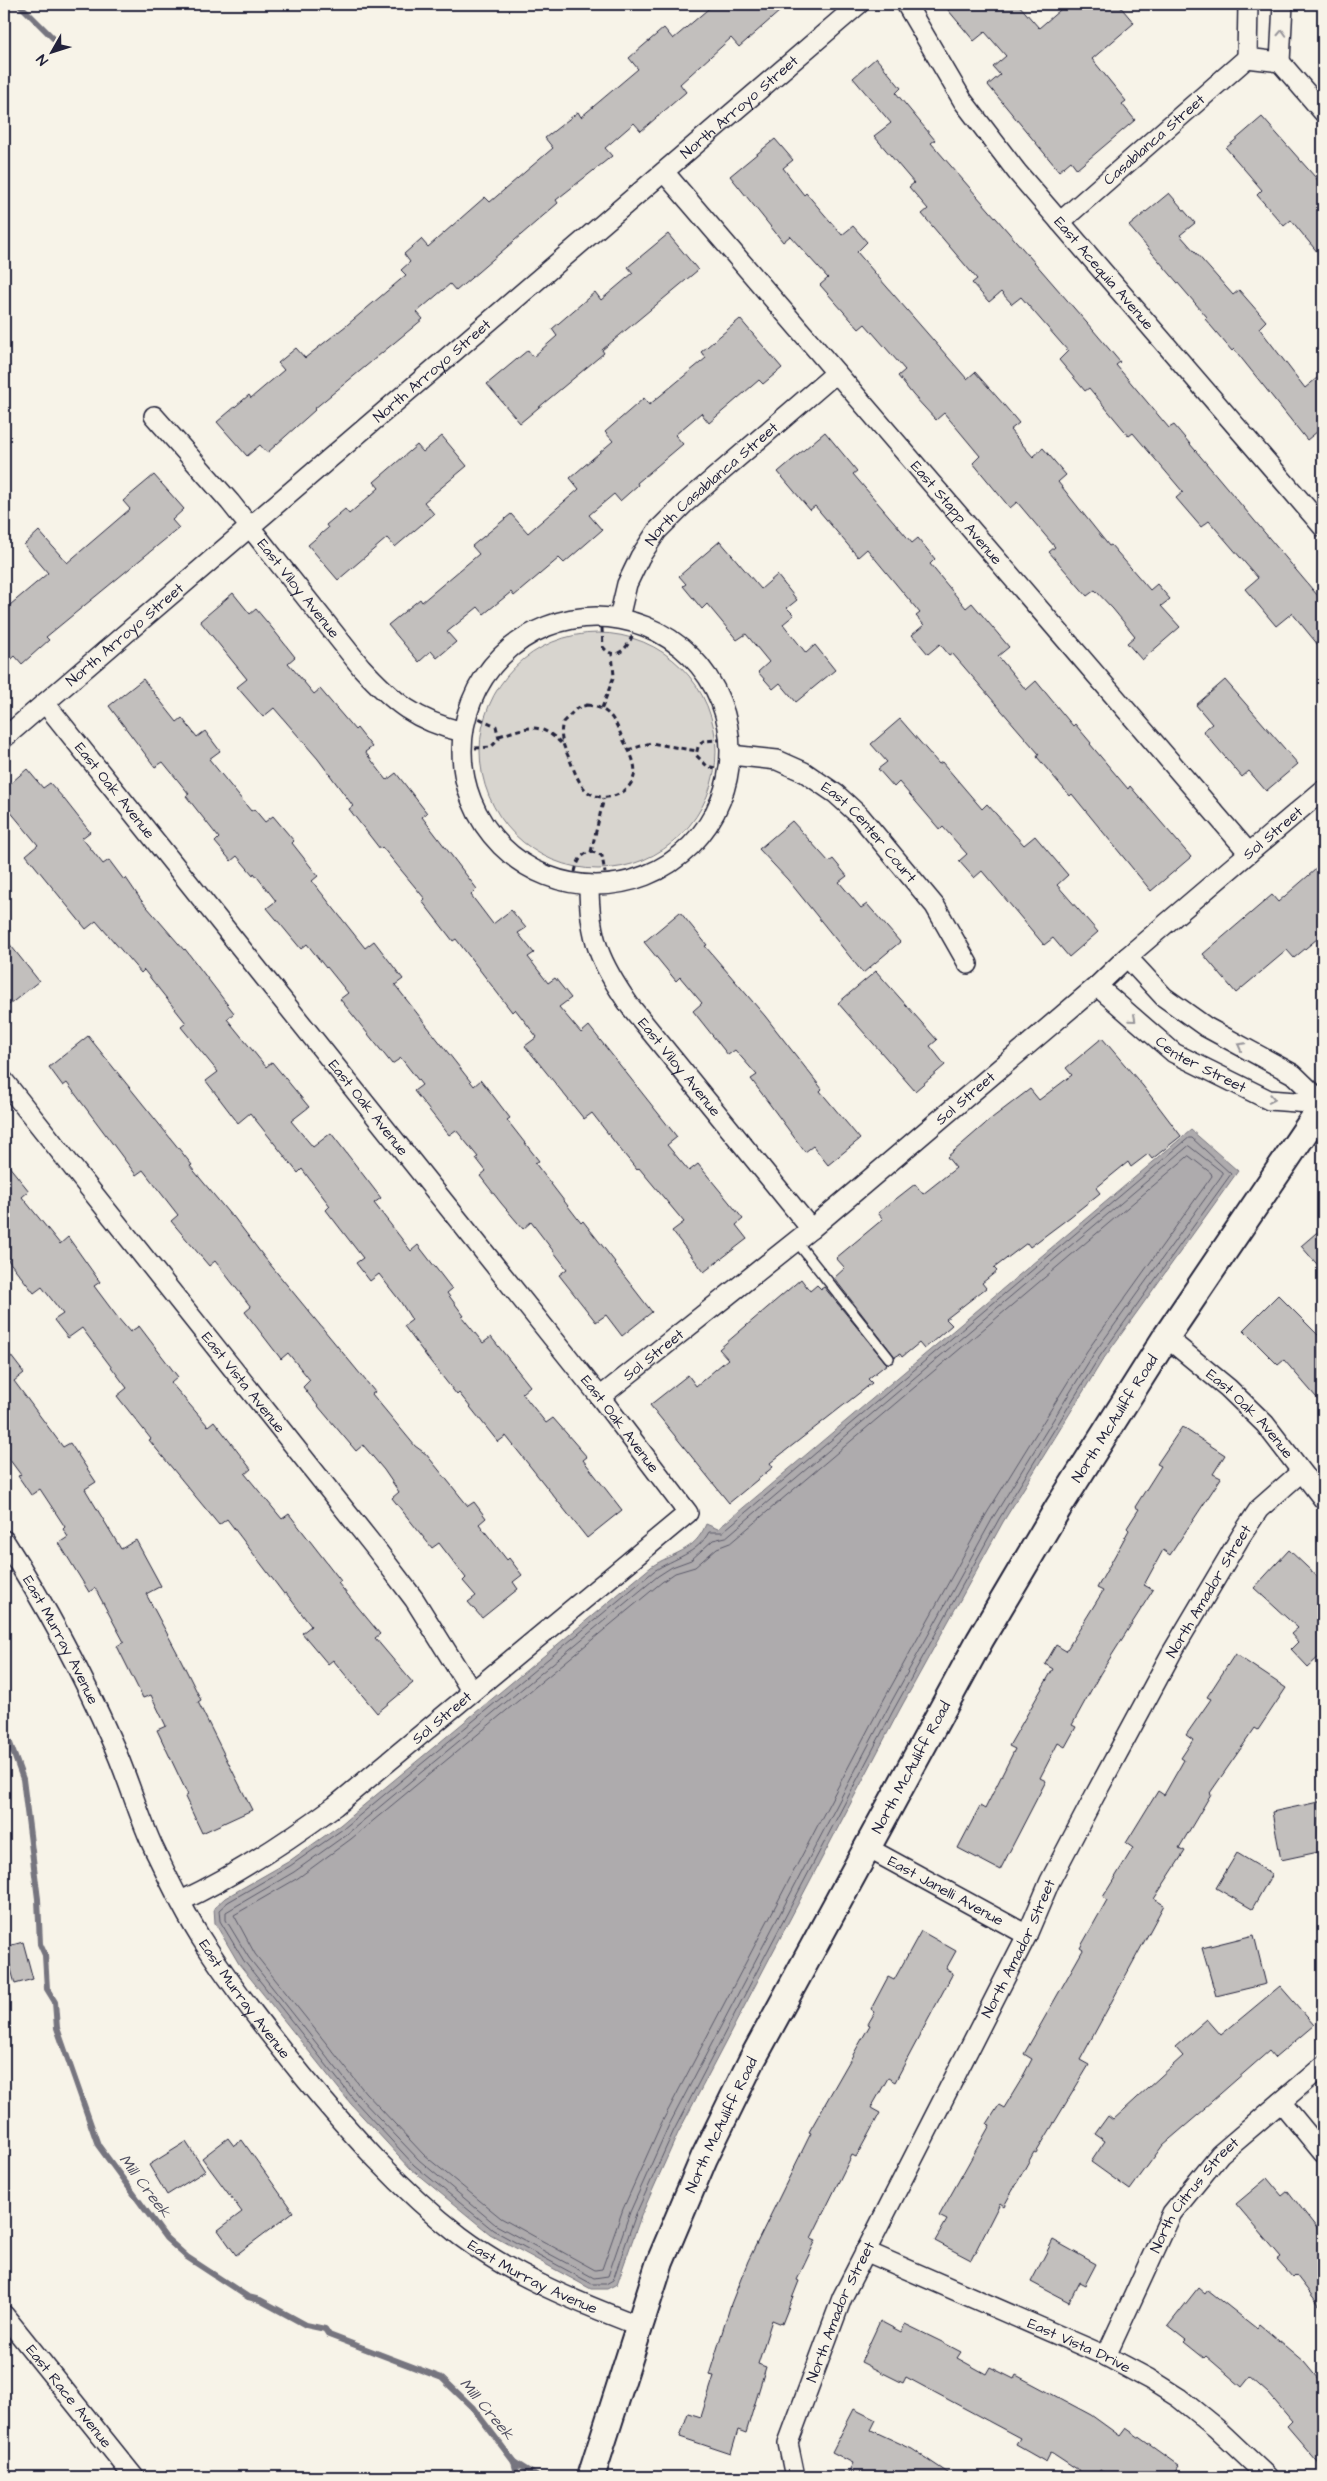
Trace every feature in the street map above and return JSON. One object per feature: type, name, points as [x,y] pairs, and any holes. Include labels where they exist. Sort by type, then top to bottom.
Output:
[{"type":"street","name":"North Arroyo Street","points":[[4,738],[859,4]]},
{"type":"street","name":"East Acequia Avenue","points":[[906,4],[972,114],[1017,172],[1323,528]]},
{"type":"street","points":[[1248,4],[1263,60],[1323,112]]},
{"type":"street","points":[[1263,60],[1283,4]]},
{"type":"street","name":"Casablanca Street","points":[[1060,222],[1263,60]]},
{"type":"street","name":"East Stapp Avenue","points":[[664,172],[1249,853]]},
{"type":"street","name":"North Casablanca Street","points":[[619,620],[627,584],[640,556],[657,531],[685,503],[836,373]]},
{"type":"street","name":"East Viloy Avenue","points":[[154,416],[251,527],[361,667],[381,688],[423,720],[463,732]]},
{"type":"street","points":[[573,618],[619,620],[654,629],[686,651],[711,680],[726,716],[731,755],[722,798],[701,836],[668,865],[628,882],[589,885],[543,875],[507,852],[485,826],[480,819],[464,779],[463,732],[473,694],[497,658],[532,631],[573,618]]},
{"type":"street","name":"East Oak Avenue","points":[[45,703],[600,1397],[688,1513]]},
{"type":"street","name":"East Center Court","points":[[731,755],[777,760],[804,772],[836,794],[860,816],[935,906],[968,964]]},
{"type":"street","name":"Sol Street","points":[[600,1397],[811,1229],[1097,986],[1127,957],[1323,790]]},
{"type":"street","name":"East Viloy Avenue","points":[[589,885],[590,926],[598,951],[611,979],[630,1006],[811,1229]]},
{"type":"street","points":[[1127,957],[1164,997],[1206,1027],[1293,1074],[1323,1104]]},
{"type":"street","name":"Center Street","points":[[1097,986],[1174,1053],[1269,1100],[1323,1104]]},
{"type":"street","name":"East Vista Avenue","points":[[4,1081],[376,1548],[414,1599],[472,1692]]},
{"type":"street","name":"North McAuliff Road","points":[[591,2477],[610,2422],[638,2325],[660,2262],[704,2158],[752,2060],[980,1640],[1043,1532],[1166,1337],[1323,1104]]},
{"type":"street","name":"East Oak Avenue","points":[[1166,1337],[1228,1388],[1265,1424],[1323,1499]]},
{"type":"street","name":"North Amador Street","points":[[795,2477],[788,2443],[842,2298],[1027,1935],[1050,1881],[1172,1654],[1241,1536],[1259,1509],[1301,1472]]},
{"type":"street","name":"Sol Street","points":[[181,1901],[209,1888],[288,1841],[373,1776],[688,1513]]},
{"type":"street","name":"East Murray Avenue","points":[[4,1540],[53,1624],[87,1689],[112,1742],[153,1847],[204,1944],[242,1999],[338,2118],[387,2172],[462,2238],[548,2288],[638,2325]]},
{"type":"street","name":"East Janelli Avenue","points":[[866,1847],[1027,1935]]},
{"type":"street","name":"North Citrus Street","points":[[1106,2356],[1172,2213],[1220,2154],[1323,2066]]},
{"type":"street","points":[[1281,2102],[1323,2153]]},
{"type":"street","name":"East Vista Drive","points":[[865,2251],[1106,2356],[1149,2379],[1179,2398],[1216,2428],[1268,2477]]},
{"type":"street","name":"East Race Avenue","points":[[4,2315],[134,2477]]},
{"type":"lane","points":[[796,1241],[889,1358]]},
{"type":"path","points":[[619,620],[626,648],[617,654],[612,654],[607,652],[601,642],[619,620]]},
{"type":"path","points":[[602,708],[614,676],[612,654]]},
{"type":"path","points":[[587,705],[602,708],[614,718],[634,764],[634,775],[630,785],[614,796],[604,798],[586,790],[580,783],[563,745],[560,731],[568,714],[577,708],[587,705]]},
{"type":"path","points":[[499,736],[521,728],[535,728],[550,734],[563,745]]},
{"type":"path","points":[[628,750],[651,743],[697,751]]},
{"type":"path","points":[[591,852],[604,798]]},
{"type":"shaded area","points":[[586,633],[610,633],[654,646],[682,667],[703,695],[714,728],[716,751],[714,774],[703,807],[682,835],[654,856],[632,864],[610,869],[586,869],[542,856],[523,843],[506,826],[493,807],[485,785],[480,763],[480,739],[493,695],[506,676],[523,659],[542,646],[564,638]]},
{"type":"water","points":[[1191,1130],[1238,1171],[1102,1361],[1003,1522],[899,1711],[678,2133],[641,2216],[617,2284],[607,2289],[591,2289],[490,2234],[411,2169],[351,2104],[239,1964],[215,1923],[214,1908],[225,1898],[288,1862],[340,1825],[651,1567],[690,1546],[706,1524],[718,1529]]},
{"type":"building","points":[[714,4],[788,4],[739,47],[731,38],[680,84],[686,92],[641,131],[634,123],[605,148],[612,156],[556,200],[558,203],[456,291],[450,284],[417,312],[423,319],[314,409],[267,453],[260,445],[247,456],[217,422],[249,395],[251,398],[284,370],[278,363],[296,348],[305,358],[406,275],[401,270],[410,262],[404,254],[421,239],[428,247],[485,197],[490,202],[553,148],[545,138],[578,112],[581,117],[638,69],[629,58],[664,28],[673,39]]},
{"type":"building","points":[[943,4],[1018,4],[1039,28],[1067,4],[1118,4],[1134,23],[1092,59],[1126,101],[1122,104],[1135,120],[1077,169],[1071,161],[1059,171],[988,85],[1000,75],[993,67],[1006,56],[985,32],[974,41]]},
{"type":"building","points":[[876,58],[901,88],[896,93],[935,140],[931,143],[1120,362],[1116,365],[1169,428],[1174,425],[1323,602],[1323,651],[1292,613],[1276,626],[1245,589],[1258,578],[1209,521],[1201,527],[1176,498],[1183,492],[1133,433],[1129,436],[1089,388],[1085,391],[1059,360],[1068,351],[1021,297],[1012,304],[1001,292],[989,302],[972,283],[977,279],[922,214],[928,209],[909,187],[914,183],[874,136],[891,123],[853,78]]},
{"type":"building","points":[[1262,117],[1323,186],[1323,259],[1291,220],[1284,226],[1257,195],[1262,190],[1226,148]]},
{"type":"building","points":[[775,139],[793,160],[783,168],[804,195],[806,193],[842,235],[853,226],[867,242],[857,252],[967,379],[975,372],[1004,405],[1019,423],[1010,430],[1033,457],[1043,448],[1066,475],[1058,482],[1109,546],[1111,545],[1150,590],[1157,584],[1170,599],[1161,606],[1180,627],[1142,660],[1127,643],[1135,636],[1113,609],[1095,590],[1087,596],[1049,552],[1055,547],[1017,502],[1010,508],[973,463],[980,456],[944,413],[936,420],[913,395],[898,376],[905,370],[865,324],[859,329],[820,285],[828,278],[790,236],[783,242],[730,176]]},
{"type":"building","points":[[1169,193],[1195,223],[1180,235],[1233,295],[1239,290],[1266,321],[1259,328],[1305,388],[1323,373],[1323,427],[1307,440],[1234,349],[1232,351],[1205,319],[1207,317],[1129,226]]},
{"type":"building","points":[[668,234],[698,270],[602,350],[604,353],[520,423],[487,384],[528,350],[533,357],[557,336],[552,329],[595,292],[601,300],[633,273],[628,267]]},
{"type":"building","points":[[740,319],[782,368],[763,384],[759,380],[709,423],[701,413],[675,435],[683,444],[637,483],[638,485],[620,501],[614,494],[589,515],[602,530],[564,563],[559,558],[514,596],[511,592],[484,614],[478,607],[447,632],[456,642],[437,658],[431,651],[419,662],[388,625],[420,599],[422,602],[479,554],[472,546],[511,514],[528,533],[579,489],[570,478],[613,441],[605,432],[644,398],[649,405],[706,358],[701,352]]},
{"type":"building","points":[[825,432],[857,471],[853,474],[912,543],[918,538],[935,559],[930,564],[966,608],[972,603],[1009,647],[998,656],[1026,690],[1036,681],[1073,726],[1075,724],[1128,789],[1130,786],[1191,857],[1151,891],[1072,794],[1070,796],[1037,757],[1039,754],[952,653],[949,655],[940,644],[928,654],[912,635],[924,625],[916,616],[920,613],[867,549],[858,557],[815,506],[810,510],[778,472]]},
{"type":"building","points":[[442,436],[467,466],[424,502],[434,514],[395,547],[387,538],[338,580],[308,545],[328,528],[326,525],[345,509],[349,514],[379,488],[374,482],[417,445],[423,452]]},
{"type":"building","points":[[154,475],[184,509],[172,520],[179,528],[46,637],[49,640],[22,664],[15,656],[4,666],[4,610],[48,573],[24,545],[39,531],[67,563],[130,509],[123,501]]},
{"type":"building","points":[[720,541],[761,589],[777,575],[797,600],[787,608],[794,615],[783,624],[806,653],[815,645],[835,670],[796,702],[780,683],[773,689],[758,672],[769,662],[746,634],[737,640],[707,604],[702,609],[683,586],[686,584],[679,576]]},
{"type":"building","points":[[233,593],[250,614],[256,609],[272,628],[295,657],[288,663],[314,694],[320,689],[355,730],[357,728],[372,747],[365,752],[387,780],[396,773],[427,813],[422,817],[477,889],[471,895],[493,924],[511,910],[526,928],[518,933],[534,953],[528,957],[548,983],[555,978],[571,998],[559,1007],[581,1033],[589,1026],[677,1137],[667,1145],[689,1171],[698,1164],[743,1219],[736,1225],[747,1239],[704,1272],[672,1231],[684,1222],[639,1168],[637,1170],[592,1113],[584,1119],[525,1046],[537,1037],[515,1009],[512,1012],[456,939],[453,941],[422,901],[425,899],[382,847],[380,849],[349,809],[353,806],[318,759],[274,708],[263,717],[237,687],[247,679],[200,621]]},
{"type":"building","points":[[143,679],[177,722],[182,718],[197,737],[205,731],[220,751],[209,759],[251,811],[254,809],[265,822],[273,816],[294,841],[292,843],[318,876],[312,881],[365,948],[374,941],[403,979],[395,985],[474,1086],[481,1080],[510,1118],[507,1120],[539,1161],[535,1163],[581,1223],[583,1221],[652,1312],[622,1336],[606,1315],[596,1322],[559,1275],[567,1269],[531,1222],[523,1229],[501,1203],[480,1176],[486,1171],[476,1158],[478,1157],[456,1130],[449,1135],[414,1091],[422,1085],[401,1058],[392,1064],[340,999],[348,993],[307,944],[301,949],[267,908],[276,901],[254,873],[253,875],[237,856],[231,861],[215,842],[219,838],[186,796],[189,794],[163,762],[155,767],[109,706]]},
{"type":"building","points":[[1225,680],[1298,764],[1266,791],[1249,771],[1242,777],[1203,731],[1212,724],[1196,705]]},
{"type":"building","points":[[900,719],[939,764],[942,762],[982,809],[987,804],[1024,845],[1035,836],[1068,875],[1057,885],[1098,932],[1069,957],[1053,938],[1044,945],[982,871],[974,878],[959,861],[967,854],[943,827],[940,830],[899,782],[894,787],[878,769],[887,762],[871,744]]},
{"type":"building","points":[[27,769],[43,788],[50,783],[64,799],[90,832],[82,838],[103,864],[109,860],[124,880],[126,878],[141,900],[185,949],[234,1013],[227,1019],[266,1067],[272,1062],[309,1107],[291,1121],[313,1147],[331,1133],[381,1198],[374,1203],[411,1251],[418,1245],[452,1289],[447,1293],[464,1316],[462,1317],[483,1343],[491,1337],[530,1386],[522,1393],[546,1423],[553,1418],[587,1457],[583,1460],[622,1510],[587,1538],[506,1436],[498,1442],[427,1357],[404,1326],[412,1320],[400,1301],[379,1274],[370,1281],[356,1263],[363,1258],[326,1210],[330,1206],[302,1169],[298,1173],[250,1113],[238,1123],[206,1081],[218,1072],[181,1027],[186,1023],[144,970],[141,973],[96,921],[86,929],[26,855],[38,845],[4,804],[4,789]]},
{"type":"building","points":[[792,821],[829,862],[833,859],[847,876],[839,882],[861,908],[867,904],[900,942],[863,973],[788,880],[759,849]]},
{"type":"building","points":[[1323,863],[1323,934],[1294,958],[1287,950],[1236,993],[1203,954],[1272,895],[1278,902]]},
{"type":"building","points":[[680,912],[707,945],[705,946],[765,1016],[822,1089],[820,1091],[860,1139],[828,1165],[813,1146],[805,1152],[751,1079],[757,1075],[735,1050],[728,1055],[693,1011],[702,1003],[680,977],[676,981],[644,942]]},
{"type":"building","points":[[4,937],[39,981],[4,1009]]},
{"type":"building","points":[[876,971],[937,1040],[930,1046],[945,1065],[915,1091],[838,1003]]},
{"type":"building","points":[[88,1036],[192,1165],[190,1166],[233,1216],[264,1257],[375,1392],[372,1394],[415,1446],[426,1454],[468,1506],[474,1502],[486,1518],[479,1524],[507,1560],[509,1558],[522,1575],[513,1582],[518,1589],[482,1618],[468,1602],[476,1596],[463,1581],[466,1578],[439,1543],[432,1548],[392,1498],[399,1492],[384,1470],[363,1445],[356,1451],[318,1406],[303,1387],[310,1380],[288,1353],[281,1359],[245,1312],[251,1307],[215,1261],[209,1266],[171,1221],[178,1215],[143,1170],[136,1175],[67,1083],[63,1086],[49,1067]]},
{"type":"building","points":[[1102,1038],[1143,1086],[1181,1136],[1152,1159],[1148,1154],[1131,1167],[1128,1162],[1096,1188],[1100,1193],[1070,1217],[1030,1247],[1027,1243],[994,1268],[997,1271],[982,1283],[986,1288],[946,1319],[952,1325],[924,1349],[919,1343],[902,1357],[900,1354],[895,1357],[834,1278],[845,1268],[836,1258],[883,1219],[878,1213],[915,1184],[923,1194],[956,1168],[947,1157],[992,1118],[1030,1089],[1039,1100],[1072,1075],[1066,1068]]},
{"type":"building","points":[[4,1160],[29,1191],[22,1197],[60,1244],[68,1237],[100,1282],[94,1286],[118,1318],[130,1332],[139,1326],[178,1377],[171,1383],[208,1426],[214,1421],[251,1469],[245,1474],[282,1519],[289,1514],[341,1581],[338,1583],[380,1634],[375,1638],[413,1683],[377,1713],[333,1660],[328,1664],[302,1633],[311,1626],[227,1519],[219,1525],[149,1440],[151,1439],[117,1396],[127,1388],[82,1328],[68,1338],[54,1320],[63,1314],[42,1287],[34,1293],[4,1255]]},
{"type":"building","points":[[1323,1227],[1323,1271],[1301,1246]]},
{"type":"building","points":[[801,1279],[810,1291],[817,1285],[821,1289],[824,1287],[887,1364],[868,1379],[872,1383],[770,1463],[773,1467],[729,1503],[650,1405],[688,1375],[696,1386],[728,1359],[719,1349]]},
{"type":"building","points":[[1278,1295],[1323,1340],[1323,1405],[1284,1360],[1278,1365],[1243,1330]]},
{"type":"building","points":[[4,1347],[24,1373],[14,1381],[63,1447],[70,1443],[96,1482],[85,1489],[121,1549],[136,1540],[161,1586],[146,1594],[201,1700],[198,1702],[252,1810],[202,1833],[185,1797],[188,1795],[157,1730],[166,1726],[151,1695],[143,1698],[117,1646],[124,1642],[95,1588],[89,1592],[59,1543],[68,1537],[63,1529],[65,1527],[40,1489],[31,1495],[18,1476],[21,1475],[4,1452]]},
{"type":"building","points":[[1182,1427],[1225,1455],[1213,1474],[1221,1478],[1170,1555],[1163,1550],[1144,1585],[1153,1590],[1100,1674],[1072,1725],[1076,1727],[1065,1747],[1058,1743],[1040,1778],[1046,1781],[1000,1870],[958,1848],[980,1806],[985,1809],[1015,1749],[1009,1746],[1053,1669],[1045,1664],[1056,1645],[1066,1651],[1103,1591],[1097,1588],[1129,1530],[1127,1528],[1139,1509],[1135,1507],[1161,1466],[1157,1464]]},
{"type":"building","points":[[1289,1550],[1323,1582],[1323,1653],[1308,1667],[1291,1649],[1298,1642],[1291,1634],[1298,1628],[1254,1588]]},
{"type":"building","points":[[1235,1654],[1286,1688],[1258,1730],[1255,1728],[1210,1793],[1179,1848],[1185,1851],[1154,1899],[1164,1905],[1080,2060],[1089,2065],[1036,2153],[1034,2152],[1004,2206],[1000,2203],[971,2260],[935,2241],[947,2220],[939,2216],[990,2125],[987,2124],[999,2105],[1004,2108],[1021,2080],[1032,2059],[1024,2054],[1083,1950],[1080,1948],[1107,1900],[1103,1897],[1133,1848],[1126,1843],[1158,1791],[1164,1795],[1184,1760],[1181,1758],[1193,1740],[1186,1735],[1211,1699],[1207,1697]]},
{"type":"building","points":[[1323,1801],[1323,1851],[1281,1860],[1272,1812]]},
{"type":"building","points":[[1237,1853],[1272,1874],[1252,1909],[1216,1888]]},
{"type":"building","points":[[921,1931],[956,1951],[946,1969],[953,1973],[895,2082],[888,2078],[871,2108],[880,2113],[856,2157],[852,2155],[811,2238],[816,2240],[797,2280],[799,2281],[782,2324],[772,2320],[758,2364],[766,2367],[746,2433],[738,2430],[731,2454],[680,2437],[688,2413],[701,2417],[714,2376],[709,2375],[731,2304],[748,2261],[811,2133],[809,2132],[870,2025],[868,2024],[875,2012],[871,2009],[888,1977],[894,1980]]},
{"type":"building","points":[[1254,1935],[1266,1984],[1216,1996],[1202,1948]]},
{"type":"building","points":[[23,1942],[33,1979],[15,1984],[5,1947]]},
{"type":"building","points":[[1280,1986],[1314,2025],[1275,2058],[1269,2051],[1204,2108],[1163,2145],[1130,2190],[1091,2162],[1105,2141],[1095,2134],[1108,2116],[1113,2120],[1183,2056],[1175,2047],[1207,2019],[1221,2035]]},
{"type":"building","points":[[228,2138],[234,2146],[242,2140],[293,2212],[236,2255],[218,2230],[242,2212],[202,2158]]},
{"type":"building","points":[[186,2142],[205,2171],[167,2195],[149,2165]]},
{"type":"building","points":[[1267,2178],[1282,2196],[1288,2191],[1323,2236],[1323,2310],[1296,2275],[1293,2278],[1277,2260],[1281,2257],[1236,2204]]},
{"type":"building","points":[[1053,2240],[1096,2264],[1085,2285],[1079,2282],[1069,2302],[1031,2282]]},
{"type":"building","points":[[1198,2288],[1205,2294],[1208,2290],[1256,2328],[1259,2324],[1304,2362],[1323,2385],[1323,2468],[1287,2426],[1292,2421],[1269,2394],[1250,2377],[1242,2387],[1206,2356],[1204,2358],[1184,2342],[1186,2340],[1168,2326]]},
{"type":"building","points":[[880,2321],[901,2332],[905,2324],[942,2342],[961,2352],[957,2358],[986,2374],[990,2367],[1014,2379],[1016,2375],[1091,2415],[1120,2436],[1126,2428],[1179,2466],[1171,2477],[1111,2477],[1100,2470],[1095,2477],[1089,2477],[1051,2452],[1046,2462],[1016,2445],[1020,2438],[906,2377],[903,2383],[861,2362]]},
{"type":"building","points":[[854,2409],[876,2420],[871,2430],[912,2449],[954,2477],[846,2477],[853,2463],[832,2452]]},
{"type":"waterway","points":[[19,4],[55,40]]},
{"type":"waterway","name":"Mill Creek","points":[[4,1727],[23,1779],[38,1899],[40,1944],[45,1955],[47,1989],[55,2002],[57,2028],[98,2145],[166,2238],[187,2257],[248,2297],[260,2300],[306,2325],[325,2329],[329,2335],[442,2378],[473,2408],[514,2462],[518,2477]]},
{"type":"waterway","points":[[514,2462],[538,2477]]}]
